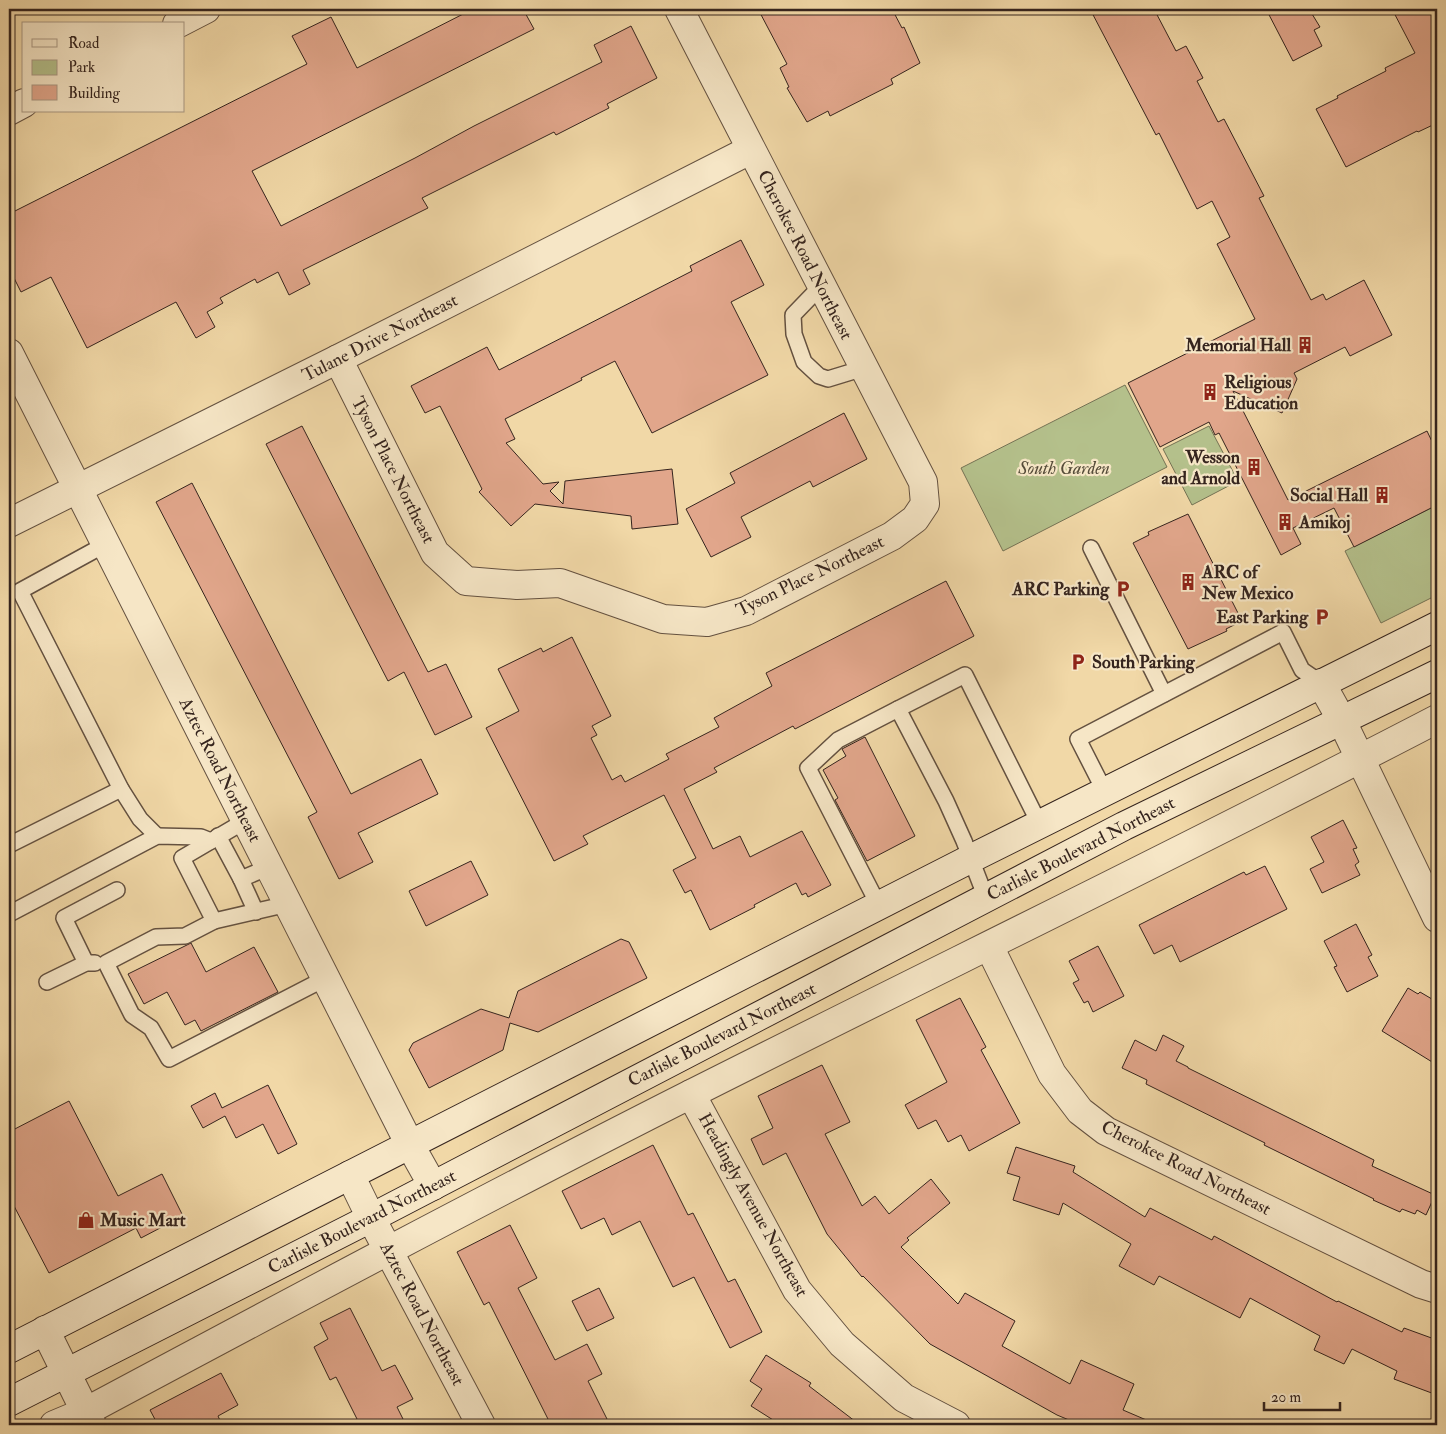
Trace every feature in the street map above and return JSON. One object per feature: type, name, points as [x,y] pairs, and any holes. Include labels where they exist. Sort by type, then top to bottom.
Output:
[{"type":"street","points":[[181,22],[206,9]]},
{"type":"street","name":"Cherokee Road Northeast","points":[[679,9],[922,482],[925,504]]},
{"type":"street","points":[[9,111],[22,104]]},
{"type":"street","name":"Tulane Drive Northeast","points":[[9,523],[78,490],[750,150]]},
{"type":"street","name":"Aztec Road Northeast","points":[[9,353],[432,1186]]},
{"type":"street","name":"Tyson Place Northeast","points":[[338,359],[435,553],[466,581],[517,585],[560,583],[663,619],[707,622],[746,612],[892,536],[915,519],[925,504]]},
{"type":"street","points":[[9,1349],[970,859],[1437,626]]},
{"type":"street","name":"Carlisle Boulevard Northeast","points":[[9,1402],[371,1218],[1124,826],[1437,674]]},
{"type":"street","points":[[1322,683],[1437,918]]},
{"type":"street","points":[[54,1425],[88,1419],[388,1250],[690,1094],[989,946],[1437,719]]},
{"type":"street","name":"Cherokee Road Northeast","points":[[989,946],[1052,1074],[1080,1111],[1086,1116],[1106,1131],[1421,1284],[1437,1289]]},
{"type":"street","name":"Headingly Avenue Northeast","points":[[690,1094],[797,1290],[842,1344],[904,1398],[956,1425]]},
{"type":"street","name":"Aztec Road Northeast","points":[[350,1175],[481,1425]]},
{"type":"street","points":[[45,1330],[88,1419]]},
{"type":"lane","points":[[821,286],[793,315],[794,334],[804,362],[819,376],[828,379],[864,368]]},
{"type":"lane","points":[[106,544],[20,591],[121,789],[140,819],[156,836]]},
{"type":"lane","points":[[1091,548],[1164,694]]},
{"type":"lane","points":[[1105,792],[1078,739],[1283,632],[1302,670],[1322,683]]},
{"type":"lane","points":[[879,906],[808,768],[838,740],[965,675],[1040,825]]},
{"type":"lane","points":[[898,709],[946,801],[986,898]]},
{"type":"lane","points":[[9,845],[121,789]]},
{"type":"lane","points":[[214,922],[182,858],[246,820]]},
{"type":"lane","points":[[9,914],[156,836],[215,839],[241,879],[256,912]]},
{"type":"lane","points":[[241,879],[270,867]]},
{"type":"lane","points":[[86,963],[64,918],[117,890]]},
{"type":"lane","points":[[47,982],[86,963],[106,963],[156,937],[185,936],[214,922],[288,904]]},
{"type":"lane","points":[[106,963],[132,1015],[151,1028],[169,1059],[326,978]]},
{"type":"green space","name":"South Garden","points":[[1125,385],[1167,467],[1003,551],[961,468]]},
{"type":"green space","points":[[1209,426],[1238,481],[1192,505],[1163,449]]},
{"type":"green space","points":[[1437,505],[1437,595],[1381,623],[1345,551]]},
{"type":"building","points":[[473,9],[523,9],[534,29],[252,171],[281,226],[602,62],[594,45],[631,26],[657,78],[607,104],[609,108],[556,135],[554,132],[422,198],[428,208],[303,270],[310,284],[289,295],[278,272],[257,283],[255,279],[220,298],[223,303],[207,312],[215,327],[196,338],[176,302],[87,348],[51,277],[21,292],[9,268],[9,214],[307,64],[292,36],[331,17],[357,68]]},
{"type":"building","points":[[758,9],[892,9],[902,28],[904,27],[920,63],[891,79],[893,84],[830,116],[828,111],[807,122],[787,88],[789,87],[780,68],[787,64]]},
{"type":"building","points":[[1090,9],[1154,9],[1176,51],[1186,46],[1203,78],[1197,81],[1218,122],[1224,119],[1264,196],[1259,198],[1311,300],[1323,294],[1326,300],[1364,280],[1392,335],[1350,356],[1345,347],[1294,373],[1297,379],[1282,413],[1233,391],[1288,500],[1427,431],[1437,452],[1437,505],[1354,547],[1334,508],[1293,528],[1301,544],[1281,555],[1219,433],[1215,435],[1209,422],[1160,447],[1128,383],[1255,319],[1217,244],[1230,237],[1212,201],[1197,209],[1159,133],[1156,135]]},
{"type":"building","points":[[1266,9],[1309,9],[1320,27],[1314,30],[1322,46],[1293,61]]},
{"type":"building","points":[[1392,9],[1437,9],[1437,123],[1417,131],[1346,167],[1316,109],[1386,71],[1385,68],[1415,53]]},
{"type":"building","points":[[741,240],[764,285],[731,302],[768,375],[652,433],[615,361],[505,419],[515,439],[506,443],[543,484],[559,482],[550,491],[563,504],[565,481],[672,469],[678,524],[632,529],[631,516],[535,504],[511,526],[479,492],[482,489],[440,406],[425,413],[411,386],[487,347],[499,370],[692,271],[690,266]]},
{"type":"building","points":[[844,413],[867,459],[813,487],[810,481],[741,517],[751,537],[711,557],[686,509],[735,483],[730,473]]},
{"type":"building","points":[[302,426],[428,672],[446,664],[472,717],[435,735],[404,672],[388,681],[266,444]]},
{"type":"building","points":[[192,483],[351,794],[421,759],[438,794],[358,833],[373,862],[339,879],[308,817],[317,812],[156,502]]},
{"type":"building","name":"ARC of New Mexico","points":[[1188,514],[1242,621],[1226,629],[1227,631],[1188,649],[1133,543],[1149,535],[1148,532]]},
{"type":"building","points":[[946,581],[974,636],[795,729],[793,726],[714,768],[717,772],[684,789],[713,849],[740,836],[750,857],[802,831],[831,885],[808,897],[806,893],[802,895],[796,883],[710,930],[691,890],[685,893],[673,870],[696,858],[664,795],[583,836],[588,844],[554,861],[486,728],[519,711],[498,669],[541,648],[543,652],[572,637],[611,716],[592,726],[597,735],[591,738],[612,780],[621,775],[625,782],[669,759],[666,754],[719,727],[714,718],[772,686],[766,673]]},
{"type":"building","points":[[865,737],[915,836],[867,861],[835,800],[838,798],[823,770],[846,756],[842,749]]},
{"type":"building","points":[[1343,820],[1357,848],[1353,849],[1359,862],[1355,865],[1360,875],[1322,893],[1310,869],[1324,862],[1311,837]]},
{"type":"building","points":[[471,861],[488,895],[426,926],[409,891]]},
{"type":"building","points":[[1265,866],[1287,909],[1180,962],[1172,945],[1154,954],[1139,925],[1244,872],[1246,875]]},
{"type":"building","points":[[1356,924],[1372,955],[1368,957],[1378,976],[1347,992],[1334,967],[1337,966],[1324,941]]},
{"type":"building","points":[[621,939],[629,942],[647,978],[538,1032],[510,1023],[503,1050],[429,1088],[409,1050],[413,1043],[481,1009],[509,1018],[518,991]]},
{"type":"building","points":[[191,943],[206,972],[254,947],[278,992],[201,1031],[195,1020],[185,1025],[167,992],[144,1004],[128,974]]},
{"type":"building","points":[[1098,946],[1124,996],[1093,1012],[1088,1001],[1084,1003],[1073,983],[1079,980],[1069,961]]},
{"type":"building","points":[[1408,988],[1418,994],[1420,992],[1437,1002],[1437,1065],[1382,1031]]},
{"type":"building","points":[[960,998],[986,1047],[981,1050],[1020,1123],[969,1151],[961,1135],[948,1142],[936,1120],[918,1129],[905,1105],[947,1082],[916,1020]]},
{"type":"building","points":[[1163,1035],[1184,1046],[1176,1061],[1374,1160],[1372,1166],[1435,1195],[1426,1215],[1417,1210],[1415,1214],[1402,1209],[1400,1212],[1373,1200],[1264,1145],[1265,1143],[1146,1084],[1147,1080],[1122,1068],[1135,1040],[1156,1051]]},
{"type":"building","points":[[822,1065],[850,1122],[825,1134],[862,1206],[875,1196],[889,1214],[931,1179],[950,1203],[907,1238],[909,1240],[901,1247],[958,1304],[965,1293],[1015,1321],[1002,1346],[1070,1384],[1081,1360],[1134,1384],[1123,1410],[1158,1425],[1081,1425],[1057,1415],[930,1344],[862,1277],[827,1234],[786,1153],[763,1165],[751,1139],[773,1128],[758,1096]]},
{"type":"building","points":[[268,1085],[297,1144],[278,1154],[263,1124],[236,1138],[225,1116],[203,1128],[191,1106],[215,1093],[222,1108]]},
{"type":"building","points":[[69,1101],[118,1196],[162,1174],[183,1216],[141,1238],[136,1228],[49,1273],[14,1206],[9,1209],[9,1132]]},
{"type":"building","points":[[653,1145],[688,1215],[693,1213],[728,1282],[735,1279],[762,1332],[730,1348],[694,1277],[673,1287],[640,1221],[612,1235],[604,1218],[581,1229],[562,1191]]},
{"type":"building","points":[[1016,1147],[1075,1166],[1073,1172],[1145,1217],[1150,1208],[1212,1240],[1214,1236],[1337,1302],[1402,1332],[1404,1328],[1437,1340],[1437,1395],[1394,1379],[1397,1371],[1352,1349],[1344,1364],[1314,1350],[1320,1336],[1250,1298],[1240,1318],[1159,1276],[1154,1285],[1119,1266],[1131,1244],[1063,1203],[1059,1215],[1013,1200],[1020,1177],[1007,1173]]},
{"type":"building","points":[[510,1225],[537,1278],[518,1288],[555,1360],[587,1344],[602,1374],[588,1381],[610,1425],[551,1425],[489,1302],[484,1305],[457,1252]]},
{"type":"building","points":[[599,1288],[614,1318],[587,1331],[572,1301]]},
{"type":"building","points":[[350,1308],[382,1371],[395,1365],[413,1399],[397,1407],[406,1425],[360,1425],[336,1377],[330,1380],[314,1347],[328,1339],[320,1323]]},
{"type":"building","points":[[766,1355],[811,1383],[809,1386],[860,1425],[781,1425],[751,1406],[762,1389],[750,1381]]},
{"type":"building","points":[[221,1373],[238,1405],[218,1416],[222,1425],[158,1425],[150,1410]]},
{"type":"place","name":"Memorial Hall","points":[[1305,345]]},
{"type":"place","name":"Religious Education","points":[[1210,392]]},
{"type":"place","name":"Wesson and Arnold","points":[[1254,467]]},
{"type":"place","name":"Social Hall","points":[[1382,495]]},
{"type":"place","name":"Amikoj","points":[[1285,522]]},
{"type":"place","name":"ARC of New Mexico","points":[[1188,582]]},
{"type":"place","name":"ARC Parking","points":[[1123,589]]},
{"type":"place","name":"East Parking","points":[[1322,617]]},
{"type":"place","name":"South Parking","points":[[1078,662]]},
{"type":"place","name":"Music Mart","points":[[86,1220]]}]
